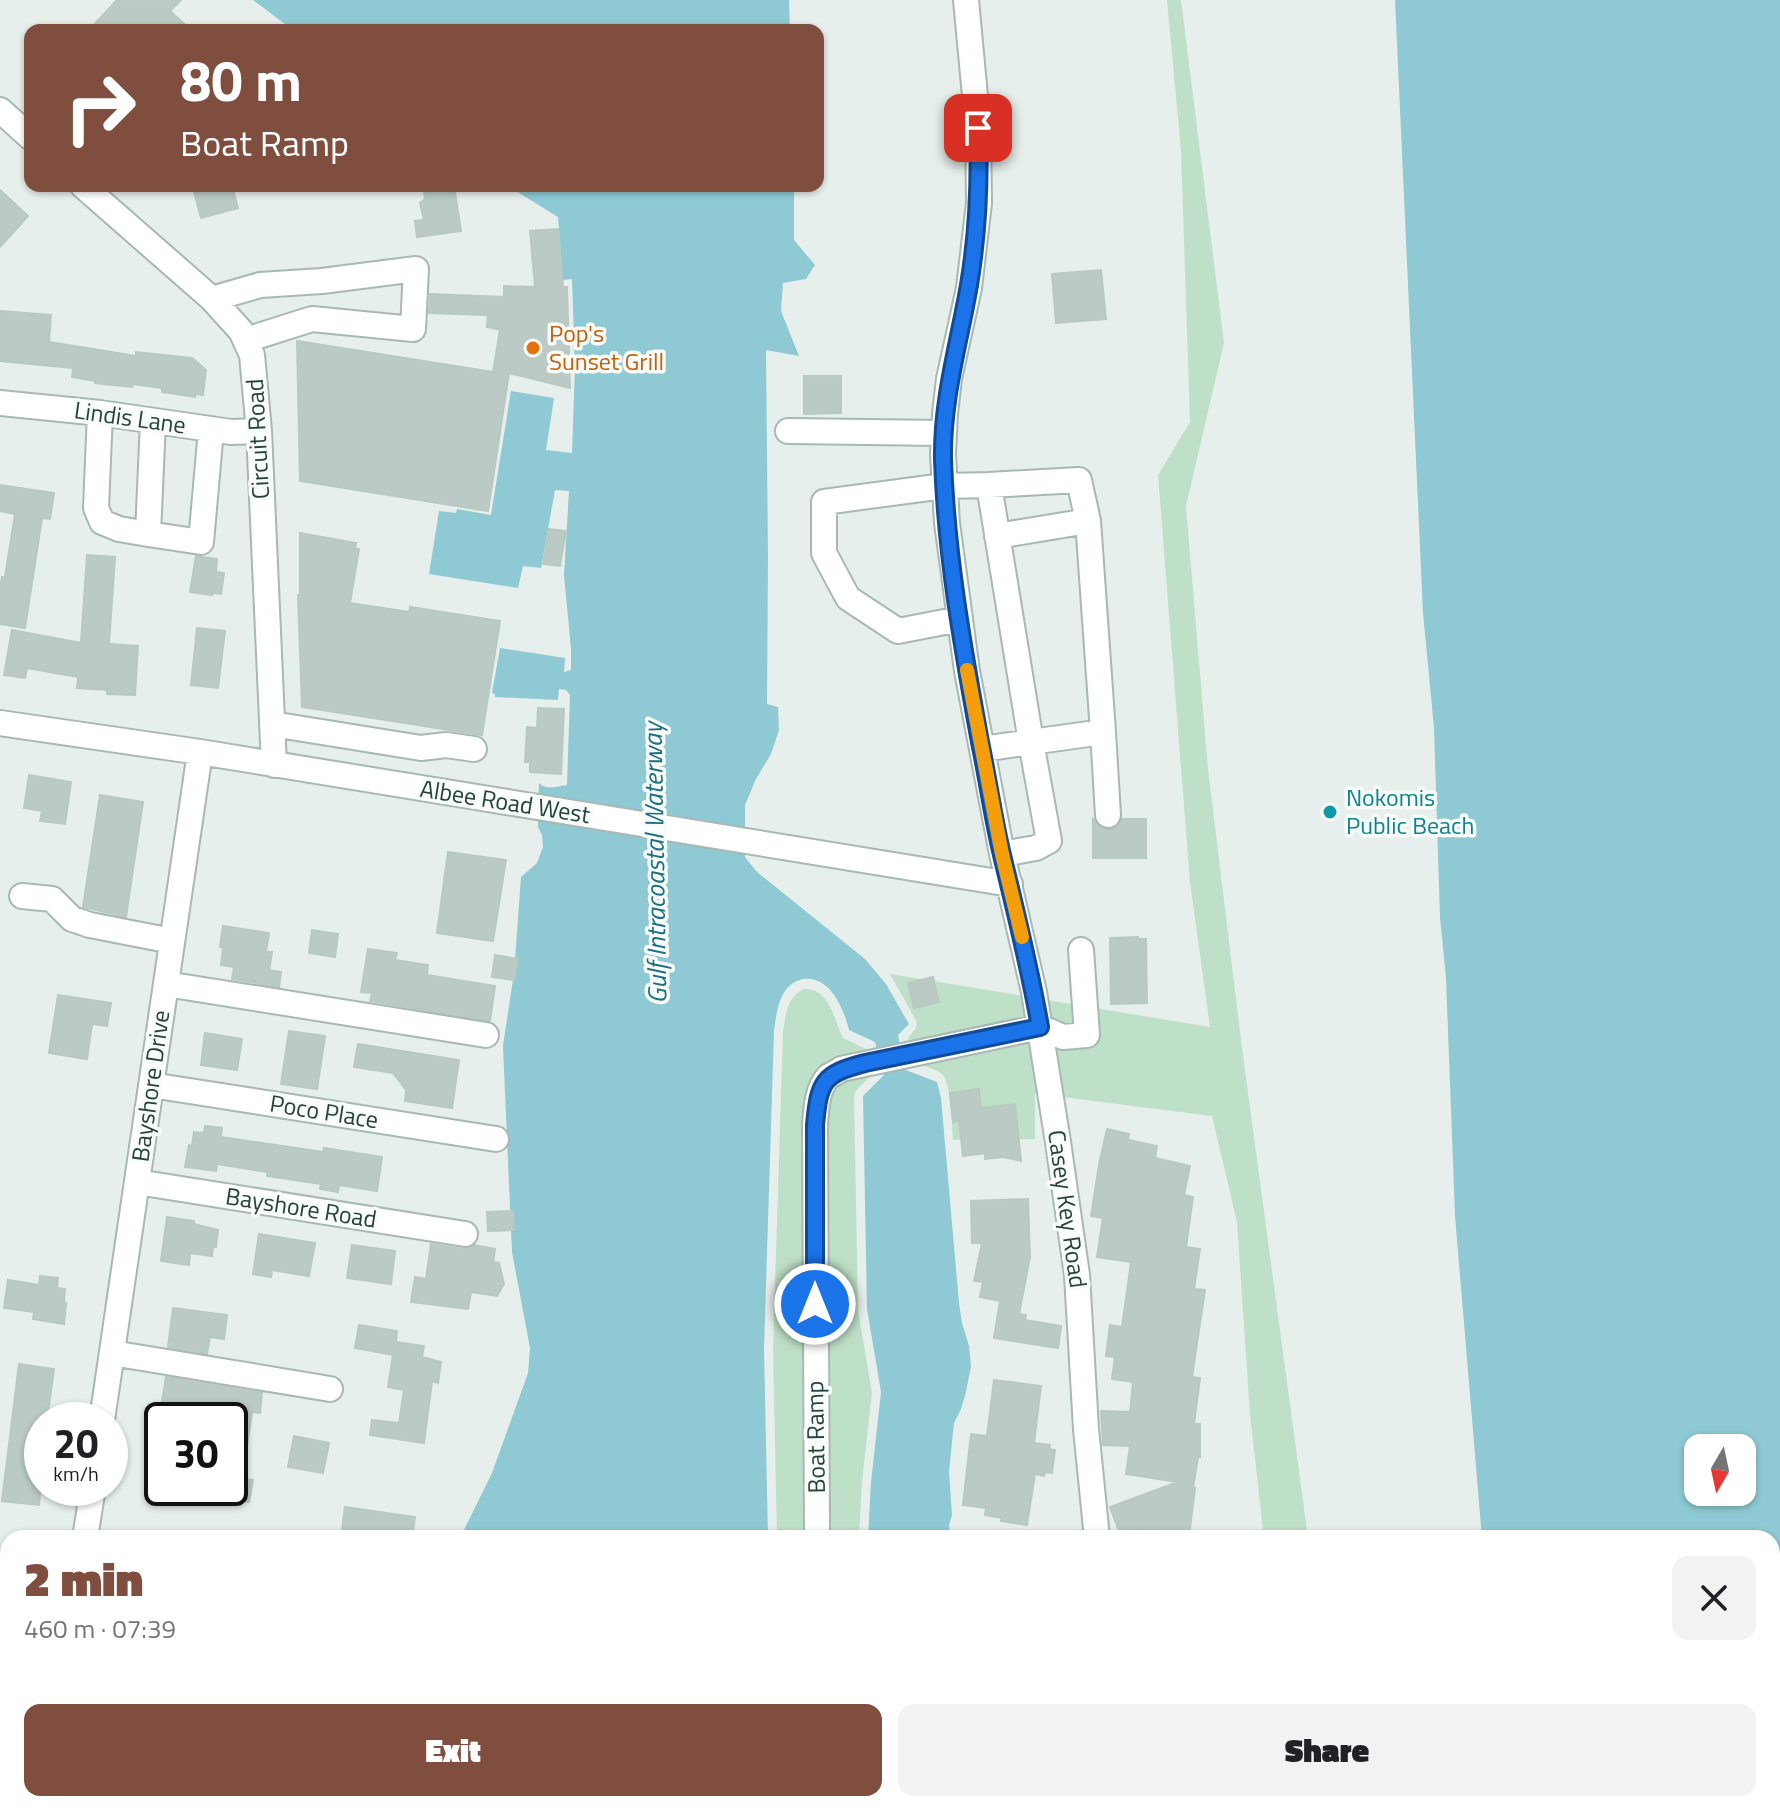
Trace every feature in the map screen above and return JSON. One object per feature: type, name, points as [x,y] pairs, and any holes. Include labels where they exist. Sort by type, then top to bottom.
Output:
[{"type":"street","name":"Casey Key Road","points":[[966,0],[978,128],[979,203],[969,288],[949,379],[944,433],[947,523],[967,671],[1002,854],[1040,1027],[1077,1275],[1086,1429],[1096,1530]]},
{"type":"street","points":[[0,110],[24,132]]},
{"type":"street","name":"Circuit Road","points":[[90,192],[212,299],[246,340],[254,364],[274,765]]},
{"type":"street","points":[[212,299],[260,285],[416,269],[413,329],[312,319],[246,340]]},
{"type":"street","points":[[312,319],[322,281]]},
{"type":"street","name":"Lindis Lane","points":[[0,403],[100,413],[211,430],[259,431]]},
{"type":"street","points":[[100,413],[96,508],[102,522],[119,529],[201,542],[211,430]]},
{"type":"street","points":[[148,534],[153,421]]},
{"type":"street","points":[[788,431],[944,433]]},
{"type":"street","points":[[960,619],[898,631],[848,598],[824,553],[824,502],[944,486],[1079,480],[1088,521],[1108,815]]},
{"type":"street","points":[[989,485],[1049,841],[1036,848],[1002,854]]},
{"type":"street","points":[[997,536],[1088,521]]},
{"type":"street","name":"Albee Road West","points":[[0,723],[200,752],[1010,884]]},
{"type":"street","points":[[272,724],[421,748],[446,745],[474,749]]},
{"type":"street","points":[[982,749],[1103,732]]},
{"type":"street","points":[[421,748],[426,789]]},
{"type":"street","name":"Bayshore Drive","points":[[105,1402],[200,752]]},
{"type":"street","points":[[22,896],[52,899],[72,919],[90,925],[172,941]]},
{"type":"street","points":[[1040,1027],[1063,1037],[1087,1035],[1081,950]]},
{"type":"street","points":[[166,984],[486,1035]]},
{"type":"street","name":"Boat Ramp","points":[[817,1530],[815,1125],[823,1086],[829,1076],[841,1069],[1040,1027]]},
{"type":"street","name":"Poco Place","points":[[151,1085],[496,1139]]},
{"type":"street","name":"Bayshore Road","points":[[137,1182],[465,1234]]},
{"type":"street","points":[[112,1353],[330,1389]]},
{"type":"street","points":[[86,1530],[90,1506]]},
{"type":"green space","points":[[1167,0],[1181,0],[1224,343],[1186,506],[1208,769],[1307,1530],[1263,1530],[1250,1414],[1237,1222],[1212,1116],[1062,1097],[1046,1000],[1210,1027],[1190,882],[1158,475],[1190,422],[1181,151]]},
{"type":"green space","points":[[890,974],[1024,996],[1040,1094],[1035,1094],[1035,1139],[953,1140],[946,1080],[937,1071],[913,1062],[908,1038],[917,1022]]},
{"type":"green space","points":[[813,990],[825,999],[843,1038],[868,1050],[874,1072],[854,1096],[858,1310],[872,1393],[859,1530],[777,1530],[773,1349],[783,1031],[786,1013],[798,992]]},
{"type":"water","points":[[253,0],[789,0],[790,24],[285,24]]},
{"type":"water","points":[[1395,0],[1780,0],[1780,1530],[1481,1530],[1455,1216],[1446,978],[1440,917],[1434,728],[1423,613]]},
{"type":"water","name":"Gulf Intracoastal Waterway","points":[[518,192],[794,192],[794,240],[815,265],[806,279],[783,283],[781,311],[799,356],[766,350],[767,704],[778,707],[779,730],[771,754],[745,805],[745,857],[757,872],[865,959],[886,984],[909,1024],[898,1035],[906,1070],[937,1082],[959,1303],[971,1366],[961,1409],[954,1423],[949,1472],[952,1515],[949,1530],[868,1530],[881,1392],[867,1309],[863,1096],[884,1075],[875,1042],[849,1030],[844,1013],[828,988],[813,979],[803,979],[792,984],[783,994],[774,1030],[764,1349],[768,1530],[464,1530],[492,1473],[528,1373],[530,1348],[512,1252],[503,1046],[514,973],[521,877],[537,863],[543,847],[538,827],[539,783],[549,787],[567,785],[570,695],[566,690],[559,689],[558,700],[495,697],[492,693],[500,648],[565,658],[564,672],[571,670],[564,575],[569,491],[555,490],[541,568],[523,566],[518,588],[429,574],[439,511],[456,513],[457,509],[491,515],[511,391],[554,398],[546,450],[572,453],[575,367],[572,279],[563,280],[558,217]]},
{"type":"building","points":[[117,0],[181,0],[170,11],[184,24],[95,24]]},
{"type":"building","points":[[0,190],[28,216],[0,247]]},
{"type":"building","points":[[194,192],[234,192],[238,208],[201,218]]},
{"type":"building","points":[[424,192],[455,192],[461,231],[417,237],[415,221],[424,220],[420,203],[425,199]]},
{"type":"building","points":[[558,229],[563,287],[567,287],[570,388],[509,373],[488,511],[300,481],[297,341],[493,372],[500,330],[487,327],[488,315],[429,313],[430,294],[504,297],[504,286],[535,287],[530,231]]},
{"type":"building","points":[[1101,270],[1106,319],[1056,323],[1052,274]]},
{"type":"building","points":[[0,311],[51,315],[49,342],[136,356],[136,352],[192,358],[206,370],[203,395],[196,394],[195,397],[162,392],[162,388],[133,384],[132,387],[95,383],[72,377],[73,368],[0,361]]},
{"type":"building","points":[[804,376],[841,376],[841,413],[804,414]]},
{"type":"building","points":[[0,485],[54,493],[50,519],[42,518],[25,628],[0,624],[0,587],[2,577],[5,577],[15,514],[0,511]]},
{"type":"building","points":[[549,529],[566,531],[560,566],[543,564]]},
{"type":"building","points":[[300,533],[356,543],[355,549],[359,549],[350,603],[409,612],[410,607],[500,621],[482,735],[302,707],[298,595]]},
{"type":"building","points":[[87,555],[115,557],[109,644],[138,646],[135,695],[77,688],[78,677],[27,668],[25,678],[4,675],[12,630],[81,643]]},
{"type":"building","points":[[196,556],[217,559],[216,572],[224,573],[221,594],[190,592]]},
{"type":"building","points":[[197,628],[225,631],[218,688],[191,685]]},
{"type":"building","points":[[538,708],[564,709],[561,774],[530,772],[530,762],[525,762],[527,727],[537,728]]},
{"type":"building","points":[[29,775],[71,782],[65,824],[40,821],[42,811],[24,808]]},
{"type":"building","points":[[100,795],[143,802],[126,917],[83,907]]},
{"type":"building","points":[[1093,819],[1101,828],[1108,830],[1117,827],[1122,819],[1146,819],[1146,858],[1093,858]]},
{"type":"building","points":[[448,852],[506,860],[493,941],[437,933]]},
{"type":"building","points":[[223,926],[269,933],[266,952],[272,952],[269,970],[281,972],[279,987],[232,979],[234,967],[221,965]]},
{"type":"building","points":[[312,930],[338,934],[335,957],[309,953]]},
{"type":"building","points":[[1110,938],[1146,939],[1147,1003],[1111,1004]]},
{"type":"building","points":[[368,949],[397,953],[395,960],[428,965],[427,975],[495,986],[490,1021],[370,1001],[372,993],[361,992]]},
{"type":"building","points":[[495,955],[518,959],[514,980],[492,977]]},
{"type":"building","points":[[933,977],[939,1002],[914,1008],[908,983]]},
{"type":"building","points":[[58,995],[111,1003],[107,1026],[92,1024],[87,1059],[49,1053]]},
{"type":"building","points":[[289,1031],[325,1036],[317,1089],[281,1084]]},
{"type":"building","points":[[205,1033],[242,1039],[237,1070],[201,1065]]},
{"type":"building","points":[[358,1044],[459,1060],[452,1108],[405,1101],[406,1090],[393,1073],[354,1067]]},
{"type":"building","points":[[979,1089],[981,1108],[1015,1104],[1021,1161],[1003,1157],[985,1159],[985,1153],[963,1156],[959,1121],[953,1122],[950,1093]]},
{"type":"building","points":[[205,1126],[222,1128],[221,1137],[382,1157],[377,1191],[339,1185],[338,1192],[320,1189],[321,1184],[217,1164],[216,1171],[185,1167],[194,1132],[204,1133]]},
{"type":"building","points":[[1107,1129],[1129,1134],[1128,1140],[1157,1146],[1155,1158],[1190,1166],[1184,1195],[1193,1197],[1186,1247],[1200,1249],[1194,1289],[1205,1290],[1192,1377],[1200,1378],[1194,1424],[1200,1424],[1200,1457],[1193,1488],[1190,1530],[1119,1530],[1110,1507],[1178,1482],[1126,1474],[1130,1446],[1103,1445],[1101,1411],[1130,1412],[1133,1382],[1112,1379],[1115,1357],[1106,1356],[1110,1325],[1122,1327],[1131,1262],[1097,1257],[1103,1218],[1091,1216]]},
{"type":"building","points":[[1028,1199],[1030,1257],[1019,1314],[1026,1315],[1025,1320],[1061,1326],[1058,1348],[994,1338],[1000,1301],[980,1297],[983,1282],[974,1281],[982,1243],[972,1243],[971,1201]]},
{"type":"building","points":[[513,1211],[514,1230],[488,1231],[487,1212]]},
{"type":"building","points":[[167,1217],[194,1221],[194,1224],[218,1230],[212,1256],[190,1253],[189,1265],[161,1261]]},
{"type":"building","points":[[259,1234],[315,1243],[309,1276],[272,1270],[271,1277],[253,1274]]},
{"type":"building","points":[[431,1244],[463,1249],[474,1245],[495,1249],[493,1262],[499,1263],[504,1284],[497,1296],[471,1292],[468,1309],[411,1302],[415,1277],[426,1279]]},
{"type":"building","points":[[352,1245],[395,1251],[391,1284],[347,1278]]},
{"type":"building","points":[[40,1276],[58,1278],[57,1288],[65,1289],[64,1324],[33,1319],[34,1312],[4,1308],[8,1280],[39,1285]]},
{"type":"building","points":[[173,1308],[227,1315],[224,1339],[210,1337],[207,1354],[168,1347]]},
{"type":"building","points":[[359,1325],[397,1331],[396,1342],[424,1346],[422,1357],[441,1362],[438,1383],[432,1381],[424,1443],[370,1435],[372,1420],[399,1423],[404,1390],[388,1387],[393,1355],[355,1348]]},
{"type":"building","points":[[19,1364],[54,1369],[49,1402],[24,1402],[24,1503],[2,1501]]},
{"type":"building","points":[[166,1377],[262,1393],[260,1413],[252,1412],[248,1439],[248,1402],[162,1402]]},
{"type":"building","points":[[994,1380],[1041,1386],[1034,1443],[1050,1445],[1049,1449],[1055,1450],[1052,1473],[1045,1472],[1044,1476],[1035,1474],[1027,1525],[985,1515],[986,1508],[963,1505],[971,1434],[987,1436]]},
{"type":"building","points":[[294,1436],[329,1443],[323,1473],[288,1467]]},
{"type":"building","points":[[248,1480],[253,1480],[248,1502]]},
{"type":"building","points":[[345,1507],[415,1517],[413,1530],[342,1530]]},
{"type":"slow traffic","points":[[967,670],[1002,854],[1022,937]]},
{"type":"place","name":"Pop's Sunset Grill","points":[[533,348]]},
{"type":"place","name":"Nokomis Public Beach","points":[[1330,812]]},
{"type":"route","points":[[815,1304],[815,1125],[817,1105],[829,1076],[841,1069],[865,1063],[1040,1027],[1002,854],[967,671],[947,523],[943,454],[945,414],[977,232],[978,128]]}]
